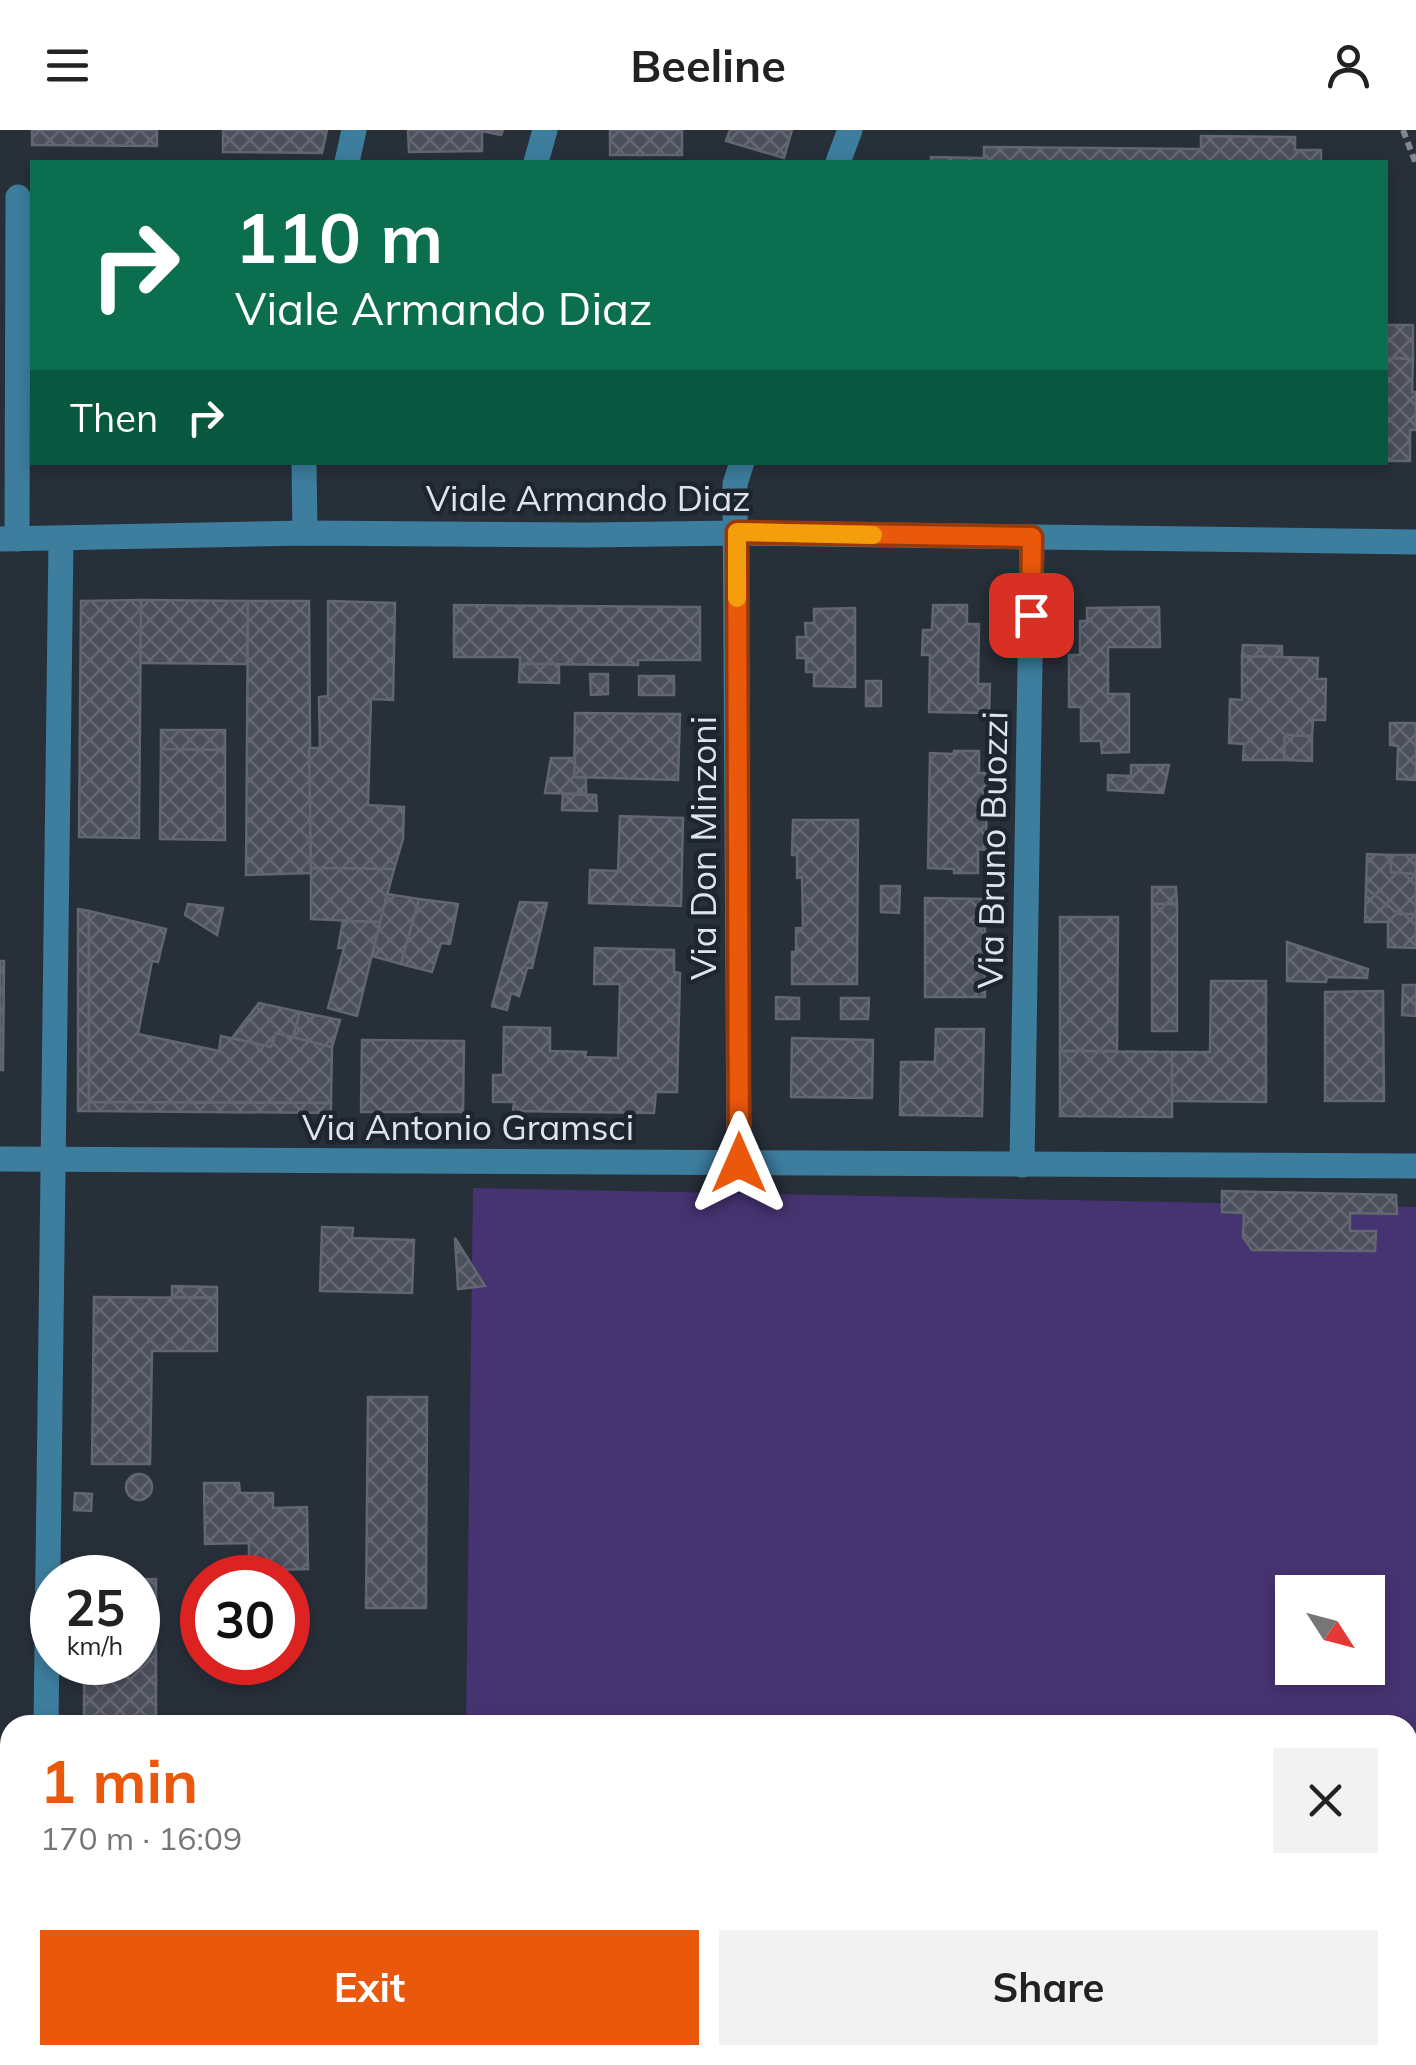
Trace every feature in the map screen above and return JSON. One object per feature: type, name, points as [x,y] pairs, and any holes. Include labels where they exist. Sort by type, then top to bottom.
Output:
[{"type":"street","points":[[347,160],[354,130]]},
{"type":"street","points":[[537,160],[545,130]]},
{"type":"street","points":[[839,160],[850,130]]},
{"type":"street","points":[[8,539],[17,197]]},
{"type":"street","points":[[304,465],[305,533]]},
{"type":"street","name":"Via Don Minzoni","points":[[739,1163],[736,484],[741,465]]},
{"type":"street","name":"Viale Armando Diaz","points":[[8,539],[305,533],[737,532],[1416,542]]},
{"type":"street","name":"Via Bruno Buozzi","points":[[1022,1164],[1032,537]]},
{"type":"street","points":[[46,1715],[61,539]]},
{"type":"street","name":"Via Antonio Gramsci","points":[[0,1159],[1416,1166]]},
{"type":"path","points":[[1403,130],[1416,164]]},
{"type":"shaded area","points":[[473,1188],[1416,1207],[1416,1715],[466,1715]]},
{"type":"building","points":[[32,130],[157,130],[157,146],[32,145]]},
{"type":"building","points":[[223,130],[327,130],[322,153],[223,152]]},
{"type":"building","points":[[408,130],[503,130],[501,135],[482,131],[482,151],[409,152]]},
{"type":"building","points":[[610,130],[682,130],[682,155],[610,155]]},
{"type":"building","points":[[730,130],[792,130],[784,158],[726,141]]},
{"type":"building","points":[[1201,136],[1295,137],[1295,150],[1321,150],[1321,160],[931,160],[984,158],[984,147],[1201,149]]},
{"type":"building","points":[[1388,325],[1413,325],[1413,359],[1388,358]]},
{"type":"building","points":[[1388,358],[1413,359],[1416,430],[1410,430],[1410,461],[1388,461]]},
{"type":"building","points":[[141,600],[248,601],[247,664],[140,663]]},
{"type":"building","points":[[141,600],[139,838],[79,837],[81,601]]},
{"type":"building","points":[[248,601],[309,601],[311,873],[246,875]]},
{"type":"building","points":[[328,601],[395,603],[393,700],[371,699],[368,805],[404,807],[403,839],[394,869],[311,868],[309,748],[320,748],[319,697],[328,696]]},
{"type":"building","points":[[454,605],[700,607],[700,660],[638,660],[638,665],[520,664],[520,657],[454,657]]},
{"type":"building","points":[[933,605],[967,605],[967,624],[979,624],[978,684],[990,684],[989,713],[929,712],[930,655],[922,655],[923,630],[932,630]]},
{"type":"building","points":[[1159,607],[1160,647],[1108,647],[1108,694],[1129,694],[1129,752],[1102,753],[1101,741],[1081,741],[1081,707],[1069,707],[1069,655],[1080,655],[1080,621],[1087,621],[1087,608]]},
{"type":"building","points":[[855,608],[855,687],[814,686],[814,672],[806,672],[806,658],[797,658],[797,637],[806,637],[805,623],[814,623],[814,609]]},
{"type":"building","points":[[1243,645],[1282,646],[1282,658],[1242,656]]},
{"type":"building","points":[[1242,656],[1318,658],[1317,679],[1326,679],[1325,720],[1313,720],[1312,736],[1285,735],[1284,760],[1243,760],[1244,744],[1229,743],[1230,699],[1242,700]]},
{"type":"building","points":[[520,664],[559,664],[559,683],[519,682]]},
{"type":"building","points":[[590,674],[608,674],[608,694],[591,695]]},
{"type":"building","points":[[639,676],[674,676],[674,695],[639,695]]},
{"type":"building","points":[[866,681],[881,681],[881,706],[866,706]]},
{"type":"building","points":[[575,713],[680,714],[678,780],[574,777]]},
{"type":"building","points":[[1390,723],[1416,723],[1416,780],[1397,779],[1398,746],[1390,745]]},
{"type":"building","points":[[161,730],[225,730],[225,750],[161,749]]},
{"type":"building","points":[[1285,735],[1312,736],[1312,761],[1284,760]]},
{"type":"building","points":[[161,749],[225,750],[225,840],[160,839]]},
{"type":"building","points":[[979,751],[979,773],[987,773],[986,850],[978,849],[978,873],[928,868],[930,753]]},
{"type":"building","points":[[551,758],[575,758],[574,777],[586,778],[586,794],[545,793]]},
{"type":"building","points":[[1131,765],[1169,765],[1163,793],[1108,790],[1108,775],[1131,776]]},
{"type":"building","points":[[563,794],[596,795],[597,811],[562,810]]},
{"type":"building","points":[[620,816],[683,818],[681,906],[589,903],[590,870],[618,871]]},
{"type":"building","points":[[793,820],[858,820],[857,984],[792,984],[796,928],[803,928],[802,877],[797,878],[797,855],[792,855]]},
{"type":"building","points":[[1367,854],[1391,855],[1391,872],[1416,874],[1416,914],[1398,914],[1366,888]]},
{"type":"building","points":[[1391,855],[1416,855],[1416,874],[1391,872]]},
{"type":"building","points":[[311,868],[394,869],[380,922],[311,919]]},
{"type":"building","points":[[881,886],[900,886],[899,913],[881,912]]},
{"type":"building","points":[[1152,887],[1176,887],[1177,904],[1152,904]]},
{"type":"building","points":[[1366,888],[1398,914],[1416,914],[1416,948],[1388,947],[1388,922],[1365,922]]},
{"type":"building","points":[[387,894],[419,899],[401,964],[372,956]]},
{"type":"building","points":[[925,898],[985,899],[985,997],[925,997]]},
{"type":"building","points":[[419,899],[458,904],[450,944],[441,943],[432,972],[401,964]]},
{"type":"building","points":[[520,902],[547,903],[532,968],[527,968],[519,996],[511,993],[507,1010],[492,1006]]},
{"type":"building","points":[[188,904],[223,908],[217,935],[185,915]]},
{"type":"building","points":[[1152,904],[1177,904],[1177,1031],[1152,1031]]},
{"type":"building","points":[[78,909],[89,911],[89,1111],[78,1111]]},
{"type":"building","points":[[89,911],[166,929],[158,962],[152,961],[138,1034],[219,1051],[221,1036],[271,1047],[276,1033],[332,1047],[331,1103],[89,1102]]},
{"type":"building","points":[[1060,917],[1118,917],[1117,1051],[1060,1051]]},
{"type":"building","points":[[343,921],[380,922],[357,1016],[328,1008],[344,948],[338,948]]},
{"type":"building","points":[[1287,942],[1368,969],[1367,978],[1287,981]]},
{"type":"building","points":[[595,948],[674,950],[674,972],[680,973],[677,1092],[656,1092],[654,1113],[513,1111],[514,1102],[493,1102],[493,1075],[503,1075],[504,1027],[550,1028],[550,1051],[618,1058],[620,984],[594,984]]},
{"type":"building","points":[[0,961],[4,961],[3,1070],[0,1070]]},
{"type":"building","points":[[1211,981],[1266,981],[1266,1102],[1172,1101],[1172,1052],[1210,1052]]},
{"type":"building","points":[[1403,985],[1416,985],[1416,1016],[1402,1015]]},
{"type":"building","points":[[1383,991],[1384,1101],[1325,1101],[1325,992]]},
{"type":"building","points":[[776,997],[799,998],[799,1019],[776,1019]]},
{"type":"building","points":[[841,998],[869,998],[868,1019],[841,1019]]},
{"type":"building","points":[[259,1003],[300,1012],[293,1037],[276,1033],[271,1047],[232,1038]]},
{"type":"building","points":[[300,1012],[340,1020],[332,1047],[293,1037]]},
{"type":"building","points":[[936,1029],[984,1029],[982,1116],[900,1115],[901,1062],[935,1062]]},
{"type":"building","points":[[792,1038],[873,1040],[872,1098],[791,1097]]},
{"type":"building","points":[[362,1040],[464,1041],[463,1112],[361,1112]]},
{"type":"building","points":[[1060,1051],[1172,1052],[1172,1117],[1060,1116]]},
{"type":"building","points":[[89,1102],[331,1103],[331,1113],[89,1111]]},
{"type":"building","points":[[1222,1191],[1396,1195],[1397,1214],[1350,1213],[1350,1231],[1376,1231],[1375,1251],[1252,1250],[1243,1237],[1244,1213],[1222,1212]]},
{"type":"building","points":[[322,1227],[353,1228],[352,1238],[414,1240],[412,1293],[320,1291]]},
{"type":"building","points":[[455,1238],[485,1286],[458,1289]]},
{"type":"building","points":[[172,1286],[217,1287],[217,1298],[172,1297]]},
{"type":"building","points":[[94,1297],[217,1298],[217,1351],[152,1351],[150,1464],[92,1464]]},
{"type":"building","points":[[368,1397],[427,1397],[426,1608],[366,1608]]},
{"type":"building","points":[[139,1474],[148,1478],[152,1487],[148,1496],[139,1500],[130,1496],[126,1487],[130,1478]]},
{"type":"building","points":[[204,1483],[239,1483],[240,1493],[273,1493],[273,1508],[307,1507],[308,1555],[249,1555],[249,1543],[205,1544]]},
{"type":"building","points":[[75,1493],[92,1494],[91,1511],[74,1510]]},
{"type":"building","points":[[84,1685],[156,1685],[156,1715],[84,1715]]},
{"type":"slow traffic","points":[[737,598],[737,532],[873,535]]},
{"type":"route","points":[[739,1163],[737,532],[1032,537],[1031,615]]}]
